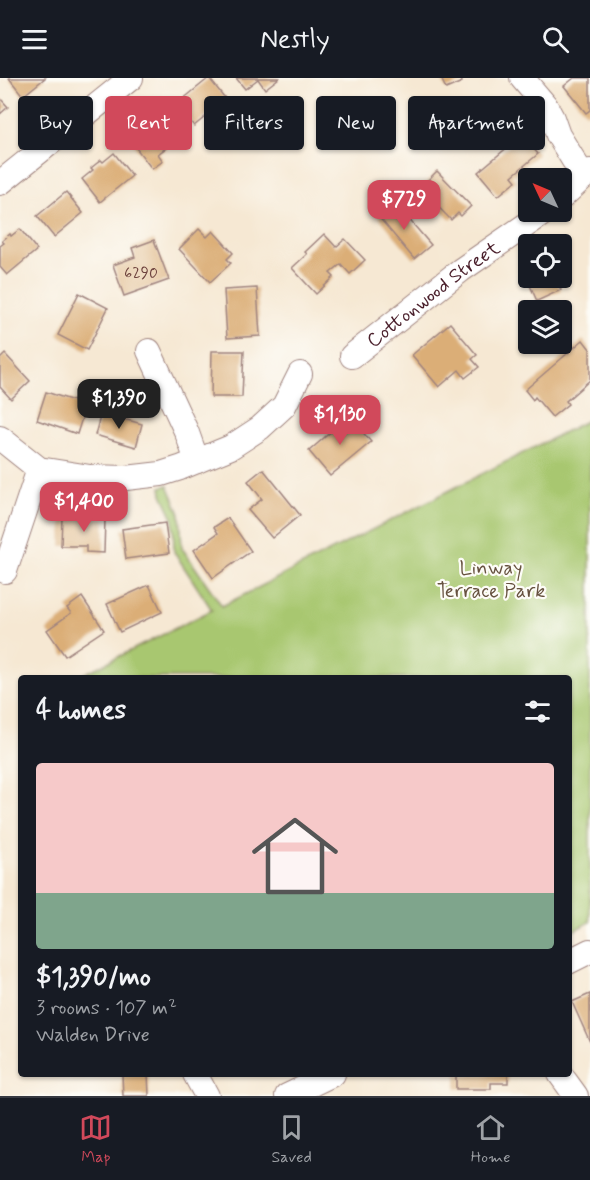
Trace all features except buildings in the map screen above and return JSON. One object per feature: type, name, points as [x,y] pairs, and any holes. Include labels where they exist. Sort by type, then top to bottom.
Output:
[{"type":"street","points":[[0,183],[131,78]]},
{"type":"street","points":[[522,78],[545,105],[558,135],[587,174],[572,188]]},
{"type":"street","name":"Cottonwood Street","points":[[352,356],[461,270],[531,222]]},
{"type":"street","points":[[149,351],[187,433],[197,461]]},
{"type":"street","points":[[0,438],[39,469],[90,477],[126,478],[161,474],[231,447],[260,428],[284,406],[300,374]]},
{"type":"street","points":[[5,571],[39,469]]},
{"type":"street","points":[[572,960],[590,951]]},
{"type":"street","points":[[197,1077],[207,1096]]},
{"type":"street","points":[[287,1096],[327,1077]]},
{"type":"street","points":[[562,1077],[576,1096]]},
{"type":"green space","name":"Linway Terrace Park","points":[[590,419],[590,922],[572,931],[572,675],[82,675],[212,610],[174,552],[173,518],[161,487],[168,485],[180,514],[182,548],[222,606]]}]
